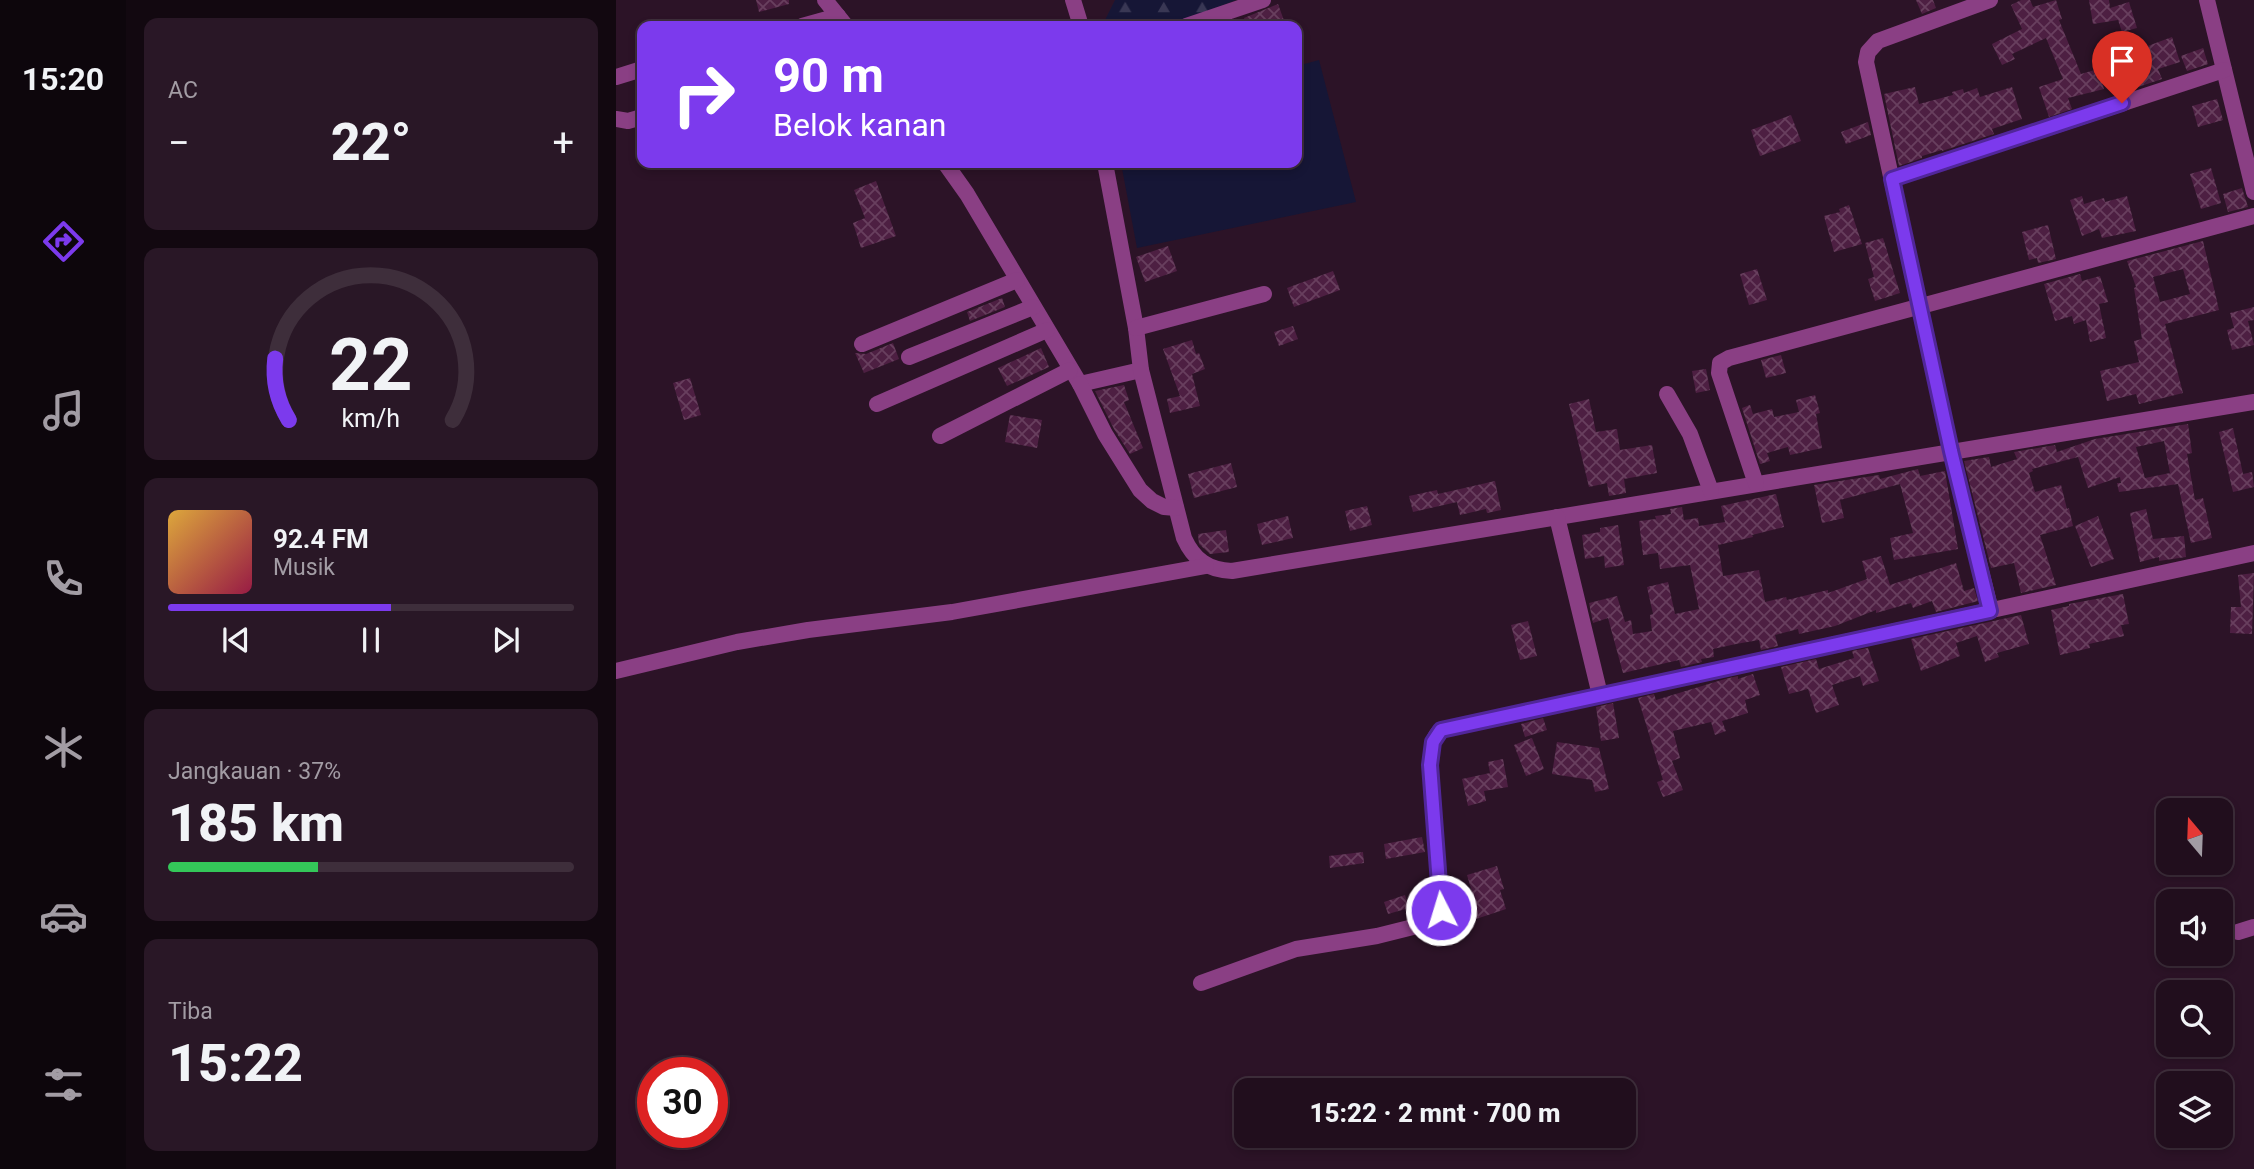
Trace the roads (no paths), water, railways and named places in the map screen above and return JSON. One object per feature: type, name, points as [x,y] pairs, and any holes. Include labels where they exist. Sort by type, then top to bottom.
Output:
[{"type":"street","points":[[825,0],[842,21]]},
{"type":"street","points":[[1073,0],[1079,21]]},
{"type":"street","points":[[1201,21],[1263,0]]},
{"type":"street","points":[[1990,0],[1962,5],[1878,41],[1868,52],[1866,62],[1951,451],[1990,611]]},
{"type":"street","points":[[2207,0],[2254,192]]},
{"type":"street","points":[[1892,179],[2224,70]]},
{"type":"street","points":[[616,77],[637,71]]},
{"type":"street","points":[[616,120],[637,118]]},
{"type":"street","points":[[949,168],[967,194],[1080,384],[1105,434],[1140,490],[1152,501],[1164,507],[1176,508]]},
{"type":"street","points":[[1106,168],[1142,370],[1184,538],[1196,558],[1217,570],[1232,571],[2254,402]]},
{"type":"street","points":[[1756,484],[1719,373],[1720,363],[1752,351],[2254,216]]},
{"type":"street","points":[[862,344],[1017,280]]},
{"type":"street","points":[[1136,328],[1264,294]]},
{"type":"street","points":[[908,357],[1033,307]]},
{"type":"street","points":[[877,404],[1046,330]]},
{"type":"street","points":[[940,436],[1070,370]]},
{"type":"street","points":[[1080,384],[1142,370]]},
{"type":"street","points":[[1667,394],[1690,434],[1711,491]]},
{"type":"street","points":[[1557,517],[1600,695]]},
{"type":"street","points":[[1201,983],[1296,949],[1377,936],[1434,920],[1441,910],[1430,765],[1433,742],[1441,730],[2254,553]]},
{"type":"street","points":[[616,671],[737,642],[951,611],[1206,566]]}]
